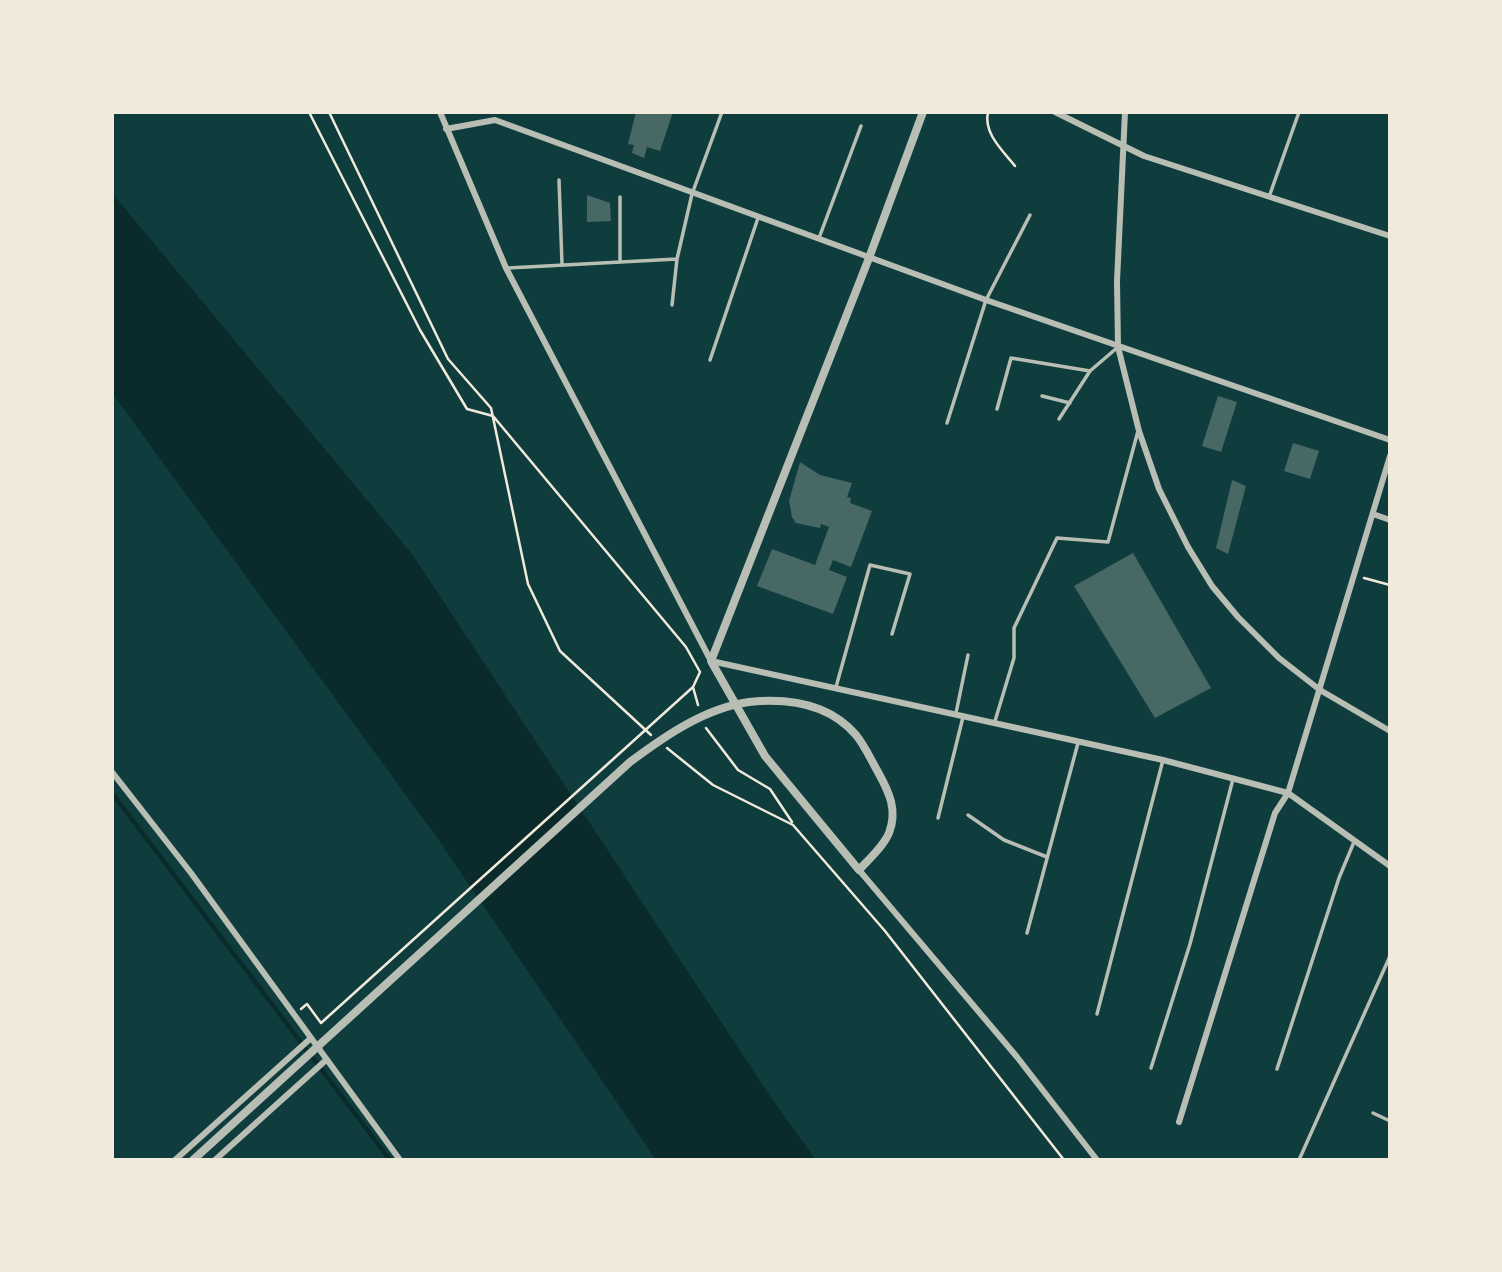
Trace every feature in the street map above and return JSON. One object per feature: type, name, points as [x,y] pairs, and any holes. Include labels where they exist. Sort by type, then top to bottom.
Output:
[{"type":"street","points":[[440,112],[506,268],[711,661],[765,756],[1017,1057],[1097,1160]]},
{"type":"street","points":[[495,120],[499,112]]},
{"type":"street","points":[[711,661],[869,258],[923,112]]},
{"type":"street","points":[[1055,112],[1144,156],[1390,236]]},
{"type":"street","points":[[1125,112],[1117,281],[1118,347],[1139,431],[1159,489],[1188,547],[1212,586],[1238,617],[1279,658],[1320,690],[1390,731]]},
{"type":"street","points":[[446,129],[495,120],[818,240],[1390,440]]},
{"type":"street","points":[[1180,1122],[1275,813],[1288,793],[1390,456]]},
{"type":"street","points":[[1373,514],[1390,520]]},
{"type":"street","points":[[711,661],[995,721],[1233,777],[1288,793],[1390,866]]},
{"type":"street","points":[[193,1160],[631,762],[671,734],[712,712],[746,702],[794,702],[828,713],[850,729],[889,792],[893,808],[889,832],[884,842],[859,870]]},
{"type":"street","points":[[112,772],[191,873],[400,1160]]},
{"type":"street","points":[[175,1160],[311,1038]]},
{"type":"street","points":[[215,1160],[326,1059]]},
{"type":"lane","points":[[672,305],[677,259],[692,194],[722,112]]},
{"type":"lane","points":[[1269,197],[1299,112]]},
{"type":"lane","points":[[818,240],[861,126]]},
{"type":"lane","points":[[559,180],[562,264]]},
{"type":"lane","points":[[620,197],[620,261]]},
{"type":"lane","points":[[947,423],[986,300],[1030,215]]},
{"type":"lane","points":[[710,360],[758,218]]},
{"type":"lane","points":[[506,268],[677,259]]},
{"type":"lane","points":[[1059,419],[1090,372],[1118,347]]},
{"type":"lane","points":[[996,409],[1012,358],[1090,372]]},
{"type":"lane","points":[[1042,396],[1070,403]]},
{"type":"lane","points":[[995,721],[1014,658],[1014,628],[1057,538],[1108,542],[1139,431]]},
{"type":"lane","points":[[836,687],[870,565],[910,574],[892,634]]},
{"type":"lane","points":[[938,818],[960,714],[968,655]]},
{"type":"lane","points":[[1027,933],[1079,741]]},
{"type":"lane","points":[[1097,1014],[1163,760]]},
{"type":"lane","points":[[1151,1068],[1189,944],[1233,777]]},
{"type":"lane","points":[[968,815],[1004,840],[1048,857]]},
{"type":"lane","points":[[1277,1069],[1339,878],[1354,842]]},
{"type":"lane","points":[[1299,1160],[1390,956]]},
{"type":"lane","points":[[1373,1113],[1390,1121]]},
{"type":"path","points":[[299,1010],[307,1004],[321,1023],[693,687],[701,672],[686,647],[492,416],[467,409],[421,330],[309,112]]},
{"type":"path","points":[[330,112],[448,359],[491,408],[528,584],[560,651],[654,738]]},
{"type":"path","points":[[988,112],[986,119],[991,135],[1015,166]]},
{"type":"path","points":[[1354,575],[1390,585]]},
{"type":"path","points":[[693,687],[699,708]]},
{"type":"path","points":[[703,718],[706,728],[738,770],[770,789],[793,825],[885,931],[1064,1160]]},
{"type":"path","points":[[664,746],[713,785],[793,825]]},
{"type":"water","points":[[112,193],[412,554],[772,1099],[816,1160],[656,1160],[438,839],[112,393]]},
{"type":"building","points":[[636,112],[673,112],[660,151],[647,147],[644,158],[632,153],[634,145],[628,144]]},
{"type":"building","points":[[587,195],[610,203],[611,221],[587,222]]},
{"type":"building","points":[[1218,396],[1237,402],[1221,452],[1202,446]]},
{"type":"building","points":[[1293,443],[1319,451],[1310,479],[1284,471]]},
{"type":"building","points":[[800,462],[820,475],[852,483],[847,497],[851,498],[850,503],[872,511],[851,567],[833,560],[829,570],[847,577],[833,614],[757,586],[772,549],[815,565],[829,527],[796,523],[792,517],[789,501]]},
{"type":"building","points":[[1232,480],[1246,486],[1228,554],[1216,548]]},
{"type":"building","points":[[1133,553],[1211,688],[1155,718],[1074,586]]},
{"type":"waterway","points":[[112,793],[390,1160]]}]
